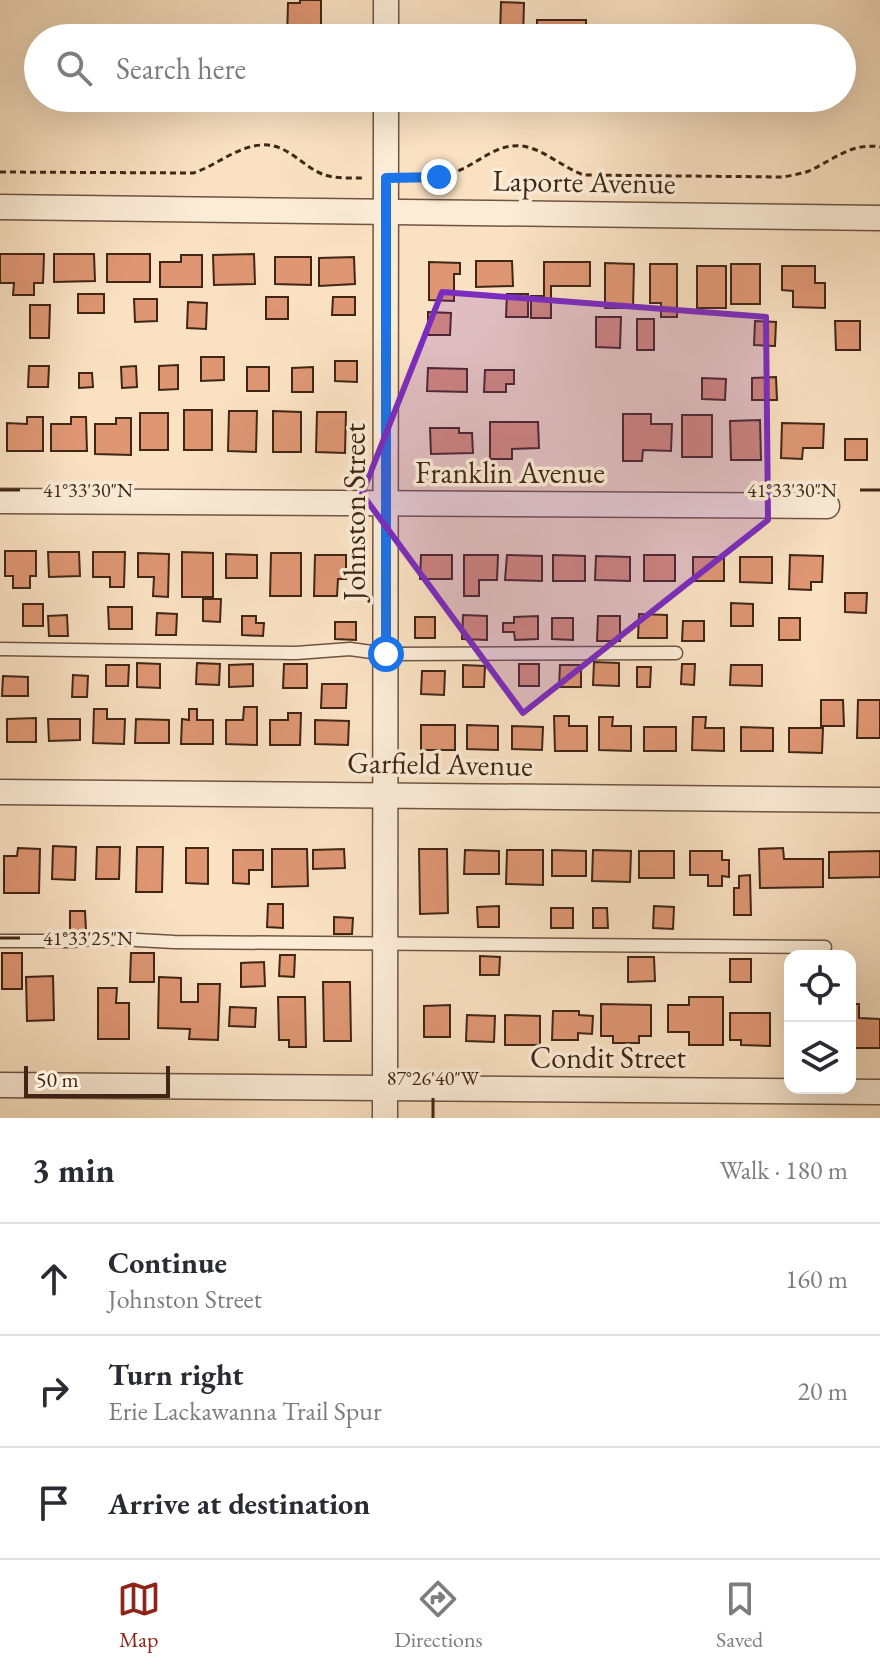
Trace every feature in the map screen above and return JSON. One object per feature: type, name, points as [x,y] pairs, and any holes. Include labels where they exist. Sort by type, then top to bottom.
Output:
[{"type":"street","points":[[386,0],[386,24]]},
{"type":"street","name":"Johnston Street","points":[[385,1118],[386,112]]},
{"type":"street","name":"Laporte Avenue","points":[[0,207],[880,218]]},
{"type":"street","name":"Franklin Avenue","points":[[0,501],[827,506]]},
{"type":"street","name":"Garfield Avenue","points":[[0,792],[880,800]]},
{"type":"street","name":"Condit Street","points":[[0,1085],[880,1092]]},
{"type":"lane","points":[[0,649],[296,653],[350,649],[386,654],[676,653]]},
{"type":"lane","points":[[0,941],[100,938],[174,942],[825,947]]},
{"type":"path","points":[[0,172],[193,173],[212,167],[242,150],[273,145],[322,174],[339,178],[439,177],[460,170],[490,152],[524,146],[584,175],[784,177],[805,173],[853,148],[865,145],[880,147]]},
{"type":"highlighted area","points":[[442,292],[766,317],[768,520],[523,713],[362,494]]},
{"type":"building","points":[[300,0],[321,0],[321,24],[287,24],[288,3],[300,3]]},
{"type":"building","points":[[501,2],[524,3],[523,24],[500,24]]},
{"type":"building","points":[[537,20],[586,20],[586,24],[537,24]]},
{"type":"building","points":[[0,254],[44,254],[43,283],[34,283],[34,295],[13,295],[14,283],[0,283]]},
{"type":"building","points":[[54,254],[94,254],[95,281],[54,282]]},
{"type":"building","points":[[107,254],[150,254],[150,282],[107,282]]},
{"type":"building","points":[[254,254],[255,284],[214,285],[213,255]]},
{"type":"building","points":[[181,255],[202,255],[202,287],[160,287],[160,262],[181,262]]},
{"type":"building","points":[[275,257],[311,257],[311,285],[275,284]]},
{"type":"building","points":[[354,257],[355,284],[319,286],[319,258]]},
{"type":"building","points":[[476,261],[512,261],[513,286],[476,287]]},
{"type":"building","points":[[429,262],[460,263],[460,274],[454,274],[454,301],[429,300]]},
{"type":"building","points":[[544,262],[590,262],[590,286],[551,286],[551,318],[531,318],[531,296],[544,296]]},
{"type":"building","points":[[605,263],[634,264],[633,308],[605,308]]},
{"type":"building","points":[[650,264],[677,264],[677,317],[661,317],[661,303],[650,303]]},
{"type":"building","points":[[731,264],[760,264],[760,304],[731,304]]},
{"type":"building","points":[[697,266],[726,266],[726,308],[697,308]]},
{"type":"building","points":[[782,266],[815,266],[815,283],[825,283],[825,308],[793,307],[793,291],[782,290]]},
{"type":"building","points":[[78,294],[104,294],[104,313],[78,313]]},
{"type":"building","points":[[507,294],[528,294],[528,317],[506,317]]},
{"type":"building","points":[[266,297],[288,297],[288,319],[266,319]]},
{"type":"building","points":[[333,297],[355,297],[355,315],[332,315]]},
{"type":"building","points":[[134,299],[157,299],[157,321],[135,322]]},
{"type":"building","points":[[188,302],[207,303],[206,329],[187,328]]},
{"type":"building","points":[[30,305],[50,305],[49,338],[30,338]]},
{"type":"building","points":[[428,312],[451,313],[450,335],[428,335]]},
{"type":"building","points":[[596,317],[621,317],[620,348],[596,347]]},
{"type":"building","points":[[637,319],[654,319],[654,350],[637,350]]},
{"type":"building","points":[[755,321],[776,322],[775,346],[754,345]]},
{"type":"building","points":[[835,321],[860,321],[860,350],[836,350]]},
{"type":"building","points":[[201,357],[224,357],[224,380],[201,381]]},
{"type":"building","points":[[335,361],[357,361],[357,382],[335,381]]},
{"type":"building","points":[[178,365],[178,389],[159,390],[159,366]]},
{"type":"building","points":[[29,366],[49,366],[48,387],[28,387]]},
{"type":"building","points":[[136,366],[137,387],[122,388],[121,367]]},
{"type":"building","points":[[247,367],[269,367],[269,391],[247,391]]},
{"type":"building","points":[[313,367],[313,392],[292,392],[292,368]]},
{"type":"building","points":[[428,368],[467,369],[467,392],[427,391]]},
{"type":"building","points":[[485,370],[514,370],[514,384],[506,384],[506,392],[484,392]]},
{"type":"building","points":[[79,373],[92,373],[93,387],[79,388]]},
{"type":"building","points":[[776,377],[777,400],[752,400],[752,378]]},
{"type":"building","points":[[702,378],[726,379],[725,400],[702,399]]},
{"type":"building","points":[[184,410],[212,410],[212,450],[184,450]]},
{"type":"building","points":[[229,411],[257,411],[256,452],[228,451]]},
{"type":"building","points":[[273,411],[301,412],[301,452],[273,452]]},
{"type":"building","points":[[317,412],[346,412],[345,453],[316,452]]},
{"type":"building","points":[[140,413],[168,413],[168,450],[140,450]]},
{"type":"building","points":[[623,414],[651,414],[651,424],[672,424],[671,451],[643,450],[642,461],[623,461]]},
{"type":"building","points":[[682,415],[712,415],[712,457],[682,457]]},
{"type":"building","points":[[27,417],[43,417],[43,451],[7,451],[7,423],[27,424]]},
{"type":"building","points":[[71,417],[86,417],[87,451],[51,451],[51,424],[71,424]]},
{"type":"building","points":[[116,418],[131,418],[131,455],[95,454],[95,424],[116,424]]},
{"type":"building","points":[[760,420],[761,460],[731,460],[730,421]]},
{"type":"building","points":[[490,422],[538,422],[539,448],[512,449],[512,459],[490,459]]},
{"type":"building","points":[[782,423],[824,424],[823,448],[803,448],[802,459],[781,458]]},
{"type":"building","points":[[430,428],[459,428],[459,433],[472,433],[473,453],[431,454]]},
{"type":"building","points":[[845,439],[867,439],[867,460],[845,460]]},
{"type":"building","points":[[5,551],[36,551],[36,576],[30,576],[30,588],[13,588],[13,576],[5,576]]},
{"type":"building","points":[[48,552],[79,552],[80,576],[49,577]]},
{"type":"building","points":[[93,552],[125,552],[124,587],[110,587],[110,577],[93,577]]},
{"type":"building","points":[[182,552],[213,553],[213,597],[182,597]]},
{"type":"building","points":[[138,553],[169,554],[168,597],[153,596],[154,577],[138,577]]},
{"type":"building","points":[[271,553],[301,553],[301,596],[270,596]]},
{"type":"building","points":[[226,554],[257,555],[257,578],[226,578]]},
{"type":"building","points":[[315,555],[346,555],[346,579],[338,579],[337,596],[314,596]]},
{"type":"building","points":[[421,555],[452,555],[452,579],[420,579]]},
{"type":"building","points":[[464,555],[498,555],[497,580],[479,580],[479,596],[464,596]]},
{"type":"building","points":[[507,555],[542,556],[542,581],[505,580]]},
{"type":"building","points":[[553,555],[585,556],[585,581],[553,581]]},
{"type":"building","points":[[644,555],[675,555],[675,581],[644,581]]},
{"type":"building","points":[[790,555],[823,556],[822,582],[811,582],[811,590],[789,589]]},
{"type":"building","points":[[596,556],[630,557],[630,581],[595,580]]},
{"type":"building","points":[[693,557],[724,557],[724,581],[693,581]]},
{"type":"building","points":[[740,557],[772,557],[772,583],[740,582]]},
{"type":"building","points":[[845,593],[867,593],[866,613],[845,612]]},
{"type":"building","points":[[203,599],[221,599],[220,622],[203,621]]},
{"type":"building","points":[[731,603],[753,604],[753,626],[731,626]]},
{"type":"building","points":[[23,604],[43,604],[43,626],[23,626]]},
{"type":"building","points":[[108,607],[132,607],[132,629],[109,629]]},
{"type":"building","points":[[157,613],[177,614],[176,635],[156,635]]},
{"type":"building","points":[[639,614],[667,615],[667,638],[638,638]]},
{"type":"building","points":[[67,615],[68,636],[49,636],[48,616]]},
{"type":"building","points":[[463,615],[487,616],[487,640],[462,639]]},
{"type":"building","points":[[242,616],[256,616],[256,623],[264,623],[263,636],[242,635]]},
{"type":"building","points":[[538,616],[538,639],[515,640],[514,632],[503,632],[503,623],[514,623],[514,617]]},
{"type":"building","points":[[598,616],[620,616],[620,641],[597,641]]},
{"type":"building","points":[[415,617],[435,617],[435,638],[415,638]]},
{"type":"building","points":[[552,618],[573,618],[573,640],[552,639]]},
{"type":"building","points":[[779,618],[800,618],[800,640],[779,640]]},
{"type":"building","points":[[683,621],[704,621],[704,641],[682,641]]},
{"type":"building","points":[[335,622],[356,622],[356,640],[335,639]]},
{"type":"building","points":[[594,662],[619,663],[619,686],[593,685]]},
{"type":"building","points":[[137,663],[160,664],[160,688],[137,687]]},
{"type":"building","points":[[197,663],[220,664],[219,685],[196,684]]},
{"type":"building","points":[[253,664],[253,686],[229,687],[229,665]]},
{"type":"building","points":[[284,664],[307,664],[307,688],[283,688]]},
{"type":"building","points":[[519,664],[539,664],[539,686],[519,686]]},
{"type":"building","points":[[682,664],[695,664],[694,685],[681,684]]},
{"type":"building","points":[[106,665],[129,665],[128,686],[106,686]]},
{"type":"building","points":[[463,665],[485,666],[484,687],[463,687]]},
{"type":"building","points":[[560,665],[581,665],[581,687],[559,687]]},
{"type":"building","points":[[731,665],[762,665],[762,686],[730,685]]},
{"type":"building","points":[[637,667],[651,667],[650,687],[637,687]]},
{"type":"building","points":[[422,671],[445,671],[444,695],[421,694]]},
{"type":"building","points":[[73,675],[88,676],[87,697],[72,697]]},
{"type":"building","points":[[3,676],[28,677],[28,696],[2,696]]},
{"type":"building","points":[[322,684],[347,684],[346,708],[321,708]]},
{"type":"building","points":[[821,700],[843,700],[844,726],[821,726]]},
{"type":"building","points":[[858,700],[880,700],[880,738],[857,738]]},
{"type":"building","points":[[244,707],[257,707],[257,745],[226,744],[226,720],[243,720]]},
{"type":"building","points":[[94,709],[107,709],[107,719],[125,719],[124,744],[93,743]]},
{"type":"building","points":[[189,709],[197,709],[197,720],[213,720],[213,744],[181,744],[182,719],[189,720]]},
{"type":"building","points":[[288,713],[301,713],[300,745],[270,745],[270,720],[288,720]]},
{"type":"building","points":[[554,716],[569,716],[569,726],[587,726],[587,751],[555,751]]},
{"type":"building","points":[[599,717],[613,717],[612,726],[631,726],[631,751],[599,750]]},
{"type":"building","points":[[693,717],[706,717],[705,728],[724,728],[724,751],[692,750]]},
{"type":"building","points":[[36,718],[36,742],[7,742],[7,719]]},
{"type":"building","points":[[48,719],[80,719],[80,740],[49,741]]},
{"type":"building","points":[[136,719],[169,720],[169,743],[135,743]]},
{"type":"building","points":[[315,720],[349,721],[348,745],[315,744]]},
{"type":"building","points":[[421,725],[455,725],[455,750],[421,750]]},
{"type":"building","points":[[467,725],[498,726],[498,750],[467,749]]},
{"type":"building","points":[[512,726],[543,727],[542,750],[512,749]]},
{"type":"building","points":[[644,727],[676,727],[676,751],[644,751]]},
{"type":"building","points":[[741,727],[773,728],[773,751],[741,751]]},
{"type":"building","points":[[789,728],[823,728],[822,753],[789,752]]},
{"type":"building","points":[[53,846],[76,847],[75,880],[52,879]]},
{"type":"building","points":[[97,847],[120,847],[119,879],[96,879]]},
{"type":"building","points":[[137,847],[163,847],[162,892],[136,892]]},
{"type":"building","points":[[18,848],[40,849],[39,893],[4,893],[4,856],[17,856]]},
{"type":"building","points":[[186,848],[208,848],[208,884],[186,883]]},
{"type":"building","points":[[783,848],[784,859],[823,859],[823,887],[760,888],[759,849]]},
{"type":"building","points":[[272,849],[307,849],[308,886],[272,887]]},
{"type":"building","points":[[344,849],[345,868],[313,869],[313,850]]},
{"type":"building","points":[[419,849],[447,849],[448,913],[420,914]]},
{"type":"building","points":[[233,850],[263,850],[263,870],[249,870],[249,884],[233,883]]},
{"type":"building","points":[[465,850],[499,851],[499,874],[464,874]]},
{"type":"building","points":[[507,850],[543,850],[543,885],[506,884]]},
{"type":"building","points":[[552,850],[586,851],[586,876],[552,876]]},
{"type":"building","points":[[593,850],[631,851],[630,882],[592,881]]},
{"type":"building","points":[[639,851],[674,851],[674,878],[639,878]]},
{"type":"building","points":[[690,851],[722,851],[722,860],[729,860],[729,877],[722,876],[722,886],[708,886],[708,875],[690,875]]},
{"type":"building","points":[[880,851],[880,877],[829,878],[829,852]]},
{"type":"building","points":[[750,875],[751,915],[734,915],[734,888],[739,888],[739,876]]},
{"type":"building","points":[[268,904],[283,904],[283,928],[267,927]]},
{"type":"building","points":[[499,906],[499,927],[478,927],[477,907]]},
{"type":"building","points":[[654,906],[674,907],[673,929],[653,928]]},
{"type":"building","points":[[551,908],[573,908],[573,928],[551,928]]},
{"type":"building","points":[[593,908],[607,908],[608,928],[593,928]]},
{"type":"building","points":[[70,911],[85,911],[86,931],[70,931]]},
{"type":"building","points":[[334,917],[353,918],[352,934],[334,934]]},
{"type":"building","points":[[2,953],[22,953],[22,989],[2,989]]},
{"type":"building","points":[[131,953],[154,953],[154,982],[130,982]]},
{"type":"building","points":[[280,955],[295,955],[294,977],[279,976]]},
{"type":"building","points":[[480,956],[500,957],[499,975],[480,975]]},
{"type":"building","points":[[628,957],[654,957],[655,981],[628,982]]},
{"type":"building","points":[[730,959],[751,959],[751,982],[730,982]]},
{"type":"building","points":[[264,962],[265,986],[241,987],[241,963]]},
{"type":"building","points":[[53,976],[54,1020],[27,1021],[26,977]]},
{"type":"building","points":[[159,977],[181,978],[181,1002],[198,1002],[198,984],[220,984],[218,1040],[189,1039],[190,1029],[158,1028]]},
{"type":"building","points":[[323,982],[350,982],[351,1041],[324,1041]]},
{"type":"building","points":[[98,988],[117,988],[116,1003],[129,1003],[129,1039],[98,1039]]},
{"type":"building","points":[[278,997],[305,997],[306,1047],[289,1047],[289,1040],[279,1040]]},
{"type":"building","points":[[689,997],[723,997],[723,1045],[689,1045],[689,1032],[668,1032],[668,1005],[689,1005]]},
{"type":"building","points":[[601,1004],[651,1005],[651,1036],[639,1036],[639,1043],[613,1043],[613,1036],[601,1036]]},
{"type":"building","points":[[856,1004],[859,1004],[859,1018],[880,1019],[880,1048],[856,1048]]},
{"type":"building","points":[[450,1005],[450,1037],[424,1037],[424,1006]]},
{"type":"building","points":[[230,1007],[256,1008],[255,1027],[229,1026]]},
{"type":"building","points":[[553,1011],[579,1011],[579,1015],[593,1016],[592,1034],[578,1033],[578,1040],[552,1040]]},
{"type":"building","points":[[730,1013],[770,1013],[770,1046],[741,1045],[741,1040],[730,1040]]},
{"type":"building","points":[[467,1015],[495,1016],[494,1042],[466,1041]]},
{"type":"building","points":[[505,1015],[540,1016],[540,1045],[505,1045]]},
{"type":"route","points":[[386,654],[386,178],[439,177]]}]
